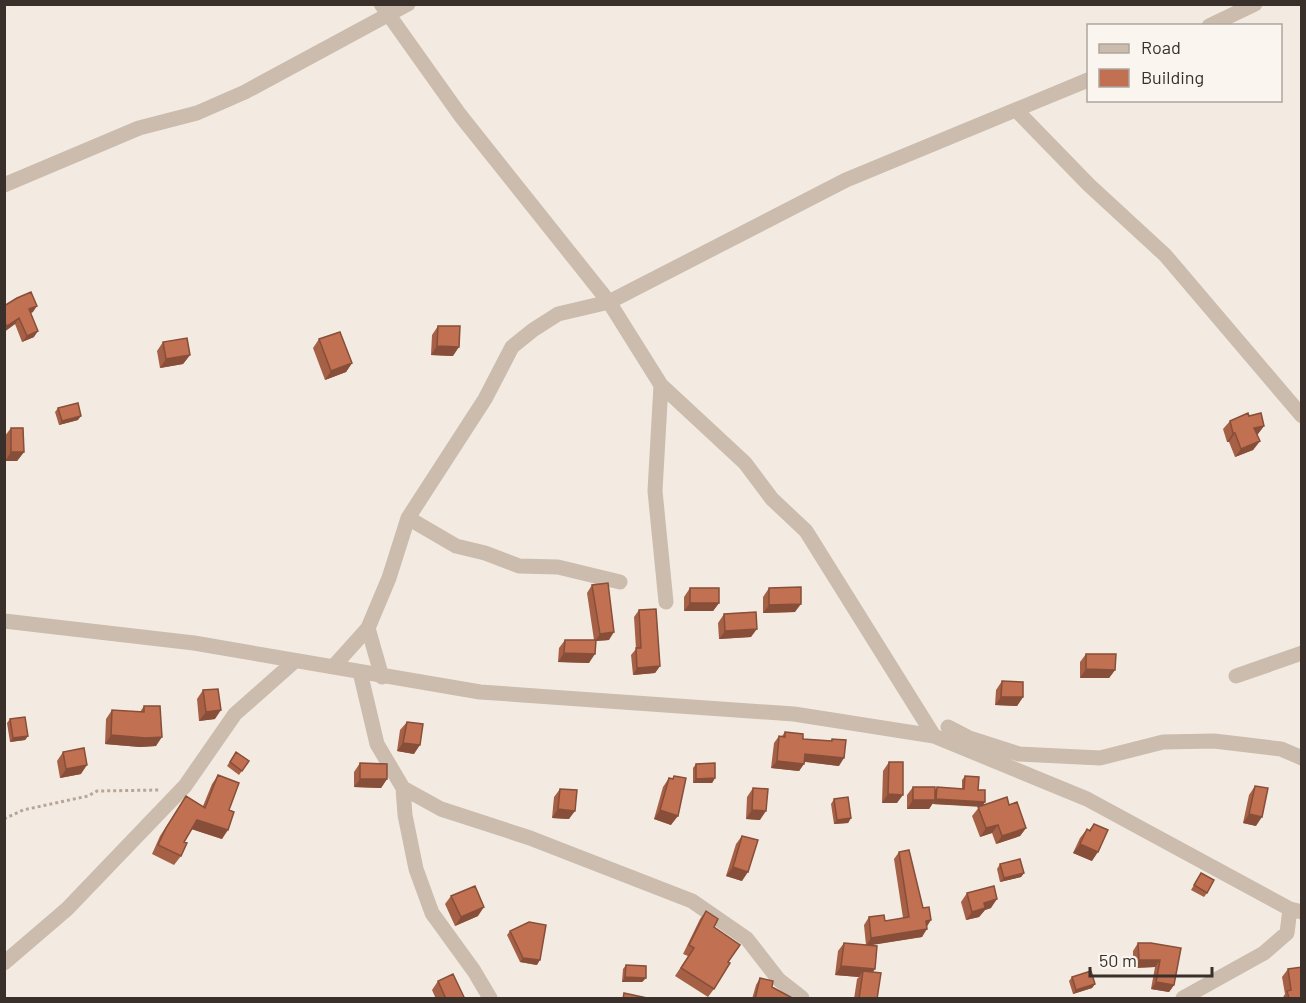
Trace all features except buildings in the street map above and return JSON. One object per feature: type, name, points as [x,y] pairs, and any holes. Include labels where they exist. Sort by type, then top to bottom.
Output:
[{"type":"street","points":[[4,185],[139,128],[197,113],[245,92],[385,9],[408,4]]},
{"type":"street","points":[[1213,24],[1255,4]]},
{"type":"street","points":[[385,9],[460,115],[609,302],[661,385],[745,463],[772,499],[806,531],[934,736]]},
{"type":"street","points":[[333,667],[368,628],[389,578],[408,518],[485,399],[512,347],[558,314],[609,302],[846,180],[1087,81]]},
{"type":"street","points":[[1017,111],[1089,185],[1165,255],[1302,416]]},
{"type":"street","points":[[661,385],[655,491],[666,602]]},
{"type":"street","points":[[408,518],[456,546],[485,553],[519,566],[558,567],[620,582]]},
{"type":"street","points":[[4,621],[194,643],[480,692],[794,714],[934,736],[1088,799],[1296,910],[1287,933],[1264,953],[1183,999]]},
{"type":"street","points":[[368,628],[382,677]]},
{"type":"street","points":[[1236,676],[1302,653]]},
{"type":"street","points":[[4,963],[67,909],[185,786],[235,714],[295,661]]},
{"type":"street","points":[[360,672],[377,744],[403,788],[405,815],[416,869],[432,913],[474,971],[490,999]]},
{"type":"street","points":[[948,727],[969,738],[1019,754],[1100,758],[1163,742],[1214,741],[1281,749],[1302,758]]},
{"type":"street","points":[[403,788],[441,809],[530,838],[692,901],[747,939],[779,980],[802,999]]},
{"type":"path","points":[[4,819],[23,810],[88,796],[97,791],[164,790],[185,786]]}]
